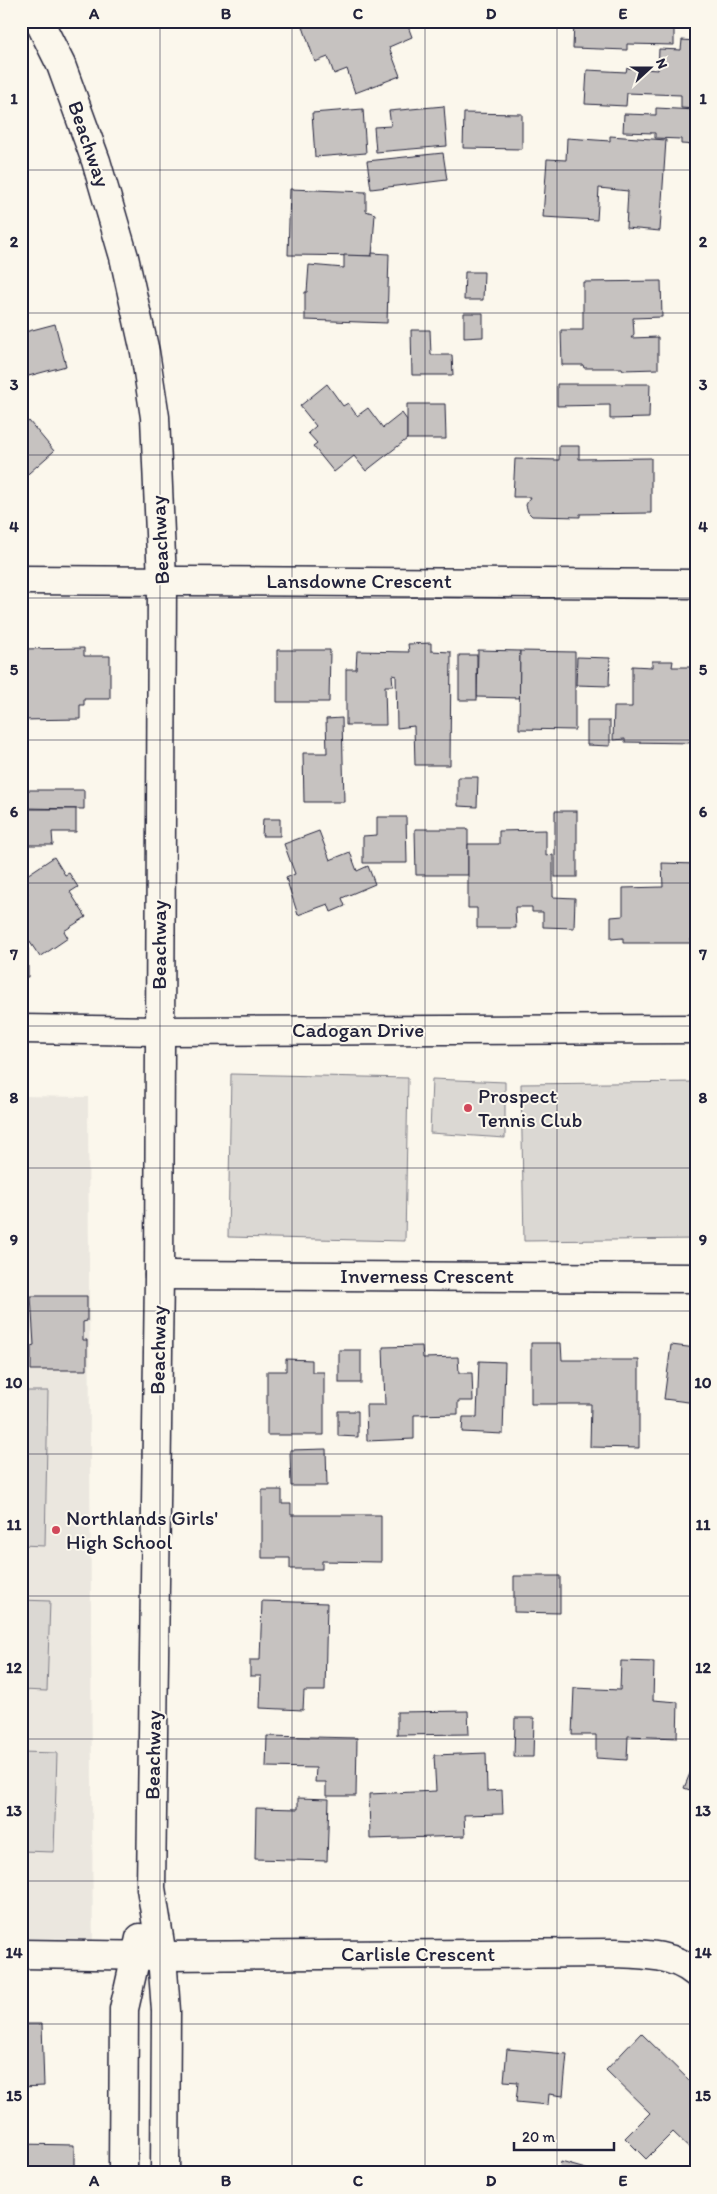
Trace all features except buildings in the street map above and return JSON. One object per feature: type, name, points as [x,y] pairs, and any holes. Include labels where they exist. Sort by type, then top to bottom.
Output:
[{"type":"street","name":"Beachway","points":[[39,21],[61,65],[96,160],[124,257],[146,352],[155,417],[162,580],[159,1275],[151,1888],[162,1956],[166,2011],[164,2173]]},
{"type":"street","name":"Lansdowne Crescent","points":[[21,580],[696,584]]},
{"type":"street","name":"Cadogan Drive","points":[[21,1030],[696,1029]]},
{"type":"street","name":"Inverness Crescent","points":[[159,1275],[696,1278]]},
{"type":"street","name":"Beachway","points":[[123,2173],[124,2009],[151,1888]]},
{"type":"street","name":"Carlisle Crescent","points":[[21,1954],[162,1956],[616,1953],[657,1955],[687,1966],[696,1973]]},
{"type":"shaded area","points":[[231,1074],[408,1078],[405,1241],[228,1237]]},
{"type":"shaded area","name":"Prospect Tennis Club","points":[[432,1079],[505,1082],[505,1138],[430,1133]]},
{"type":"shaded area","points":[[696,1082],[696,1239],[524,1241],[521,1084]]},
{"type":"shaded area","name":"Northlands Girls' High School","points":[[21,1096],[88,1097],[93,1966],[21,1963]]},
{"type":"shaded area","points":[[21,1391],[48,1391],[45,1546],[21,1545]]},
{"type":"shaded area","points":[[21,1600],[50,1601],[47,1691],[21,1690]]},
{"type":"shaded area","points":[[21,1752],[57,1753],[54,1852],[21,1851]]},
{"type":"place","name":"Prospect Tennis Club","points":[[468,1108]]},
{"type":"place","name":"Northlands Girls' High School","points":[[56,1530]]}]
